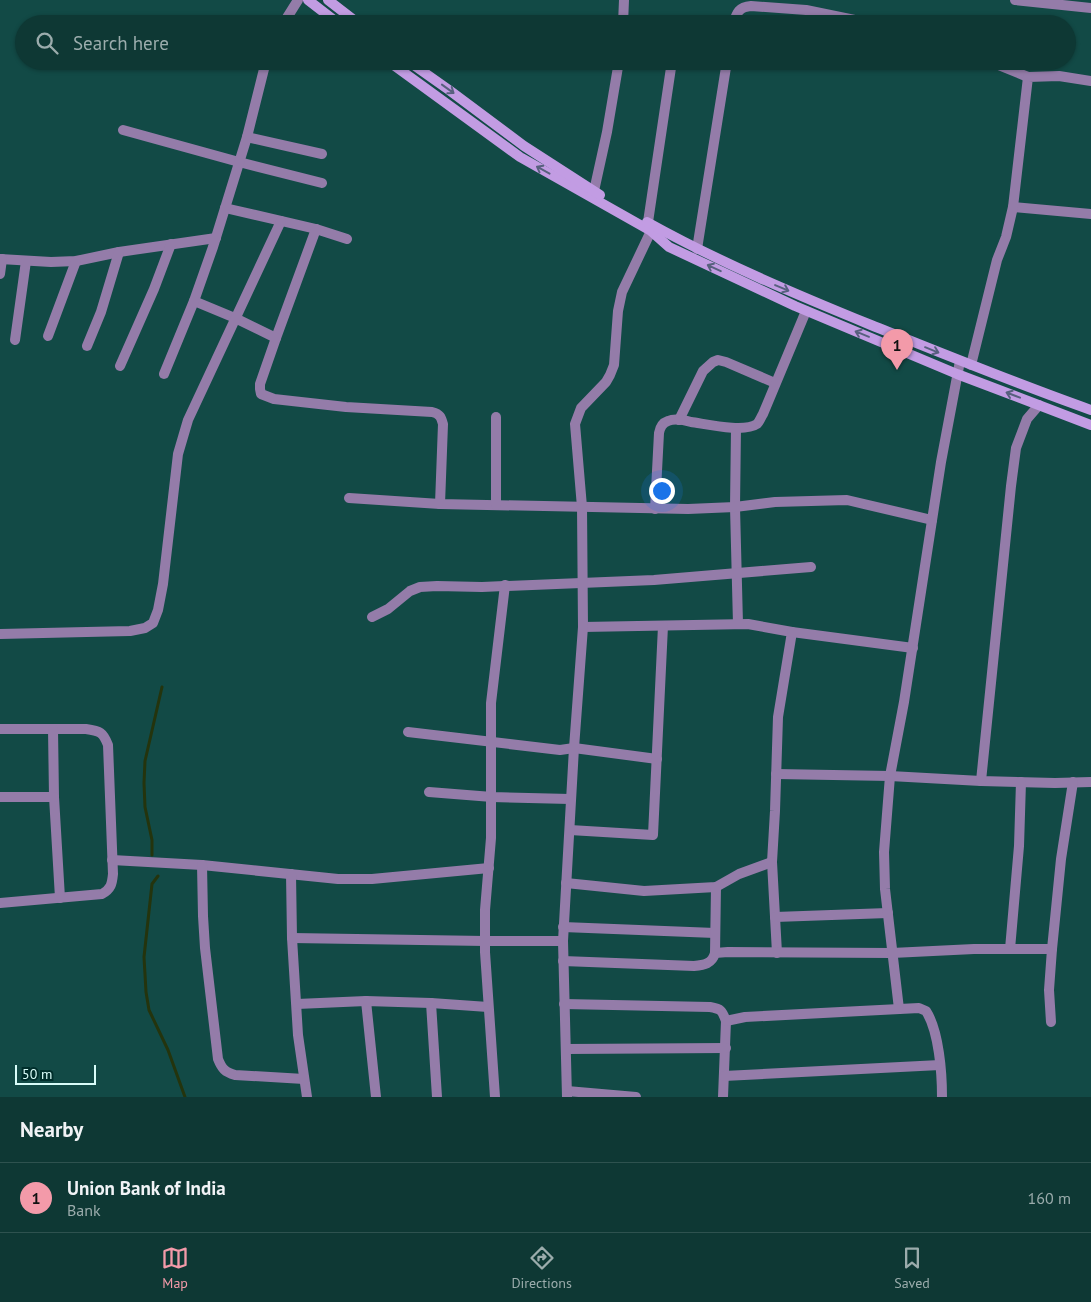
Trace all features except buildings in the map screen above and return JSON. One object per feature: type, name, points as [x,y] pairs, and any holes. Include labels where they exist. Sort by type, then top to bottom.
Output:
[{"type":"main road","points":[[308,0],[327,15]]},
{"type":"main road","points":[[328,0],[347,15]]},
{"type":"main road","points":[[400,70],[520,157],[649,226],[819,304],[1026,387],[1091,410]]},
{"type":"main road","points":[[421,70],[524,146],[649,226],[669,247],[806,311],[957,374],[1091,425]]},
{"type":"street","points":[[288,15],[298,0]]},
{"type":"street","points":[[623,15],[624,0]]},
{"type":"street","points":[[1015,0],[1091,8]]},
{"type":"street","points":[[736,15],[744,7],[751,6],[806,10],[830,15]]},
{"type":"street","points":[[164,374],[194,301],[216,238],[247,137],[264,70]]},
{"type":"street","points":[[594,191],[607,132],[617,70]]},
{"type":"street","points":[[636,1097],[567,1094],[563,927],[570,830],[570,799],[583,627],[582,507],[575,424],[581,408],[606,382],[614,365],[618,311],[622,292],[649,226],[671,70]]},
{"type":"street","points":[[697,249],[726,70]]},
{"type":"street","points":[[1010,70],[1028,77],[1059,76],[1091,81]]},
{"type":"street","points":[[971,365],[997,260],[1006,237],[1012,207],[1028,77]]},
{"type":"street","points":[[123,130],[322,183]]},
{"type":"street","points":[[247,137],[322,154]]},
{"type":"street","points":[[1012,207],[1091,214]]},
{"type":"street","points":[[225,208],[316,229],[347,240]]},
{"type":"street","points":[[0,634],[130,631],[145,628],[153,623],[158,610],[163,584],[178,454],[188,420],[281,221]]},
{"type":"street","points":[[316,229],[260,384],[261,394],[267,398],[346,407],[432,412],[438,414],[442,417],[443,424],[440,504]]},
{"type":"street","points":[[0,274],[1,259],[76,262],[119,252],[216,238]]},
{"type":"street","points":[[120,366],[154,289],[171,244]]},
{"type":"street","points":[[87,346],[119,252]]},
{"type":"street","points":[[15,340],[26,261]]},
{"type":"street","points":[[48,336],[76,262]]},
{"type":"street","points":[[194,301],[276,338]]},
{"type":"street","points":[[655,509],[660,427],[663,423],[669,420],[679,420],[736,428],[750,427],[756,424],[760,420],[806,311]]},
{"type":"street","points":[[679,420],[703,371],[718,360],[775,383]]},
{"type":"street","points":[[899,1010],[885,889],[884,852],[890,776],[960,361]]},
{"type":"street","points":[[981,781],[1016,448],[1027,419],[1039,405]]},
{"type":"street","points":[[496,417],[496,505]]},
{"type":"street","points":[[736,428],[735,507],[738,624]]},
{"type":"street","points":[[349,498],[440,504],[655,509],[735,507],[775,502],[847,500],[932,520]]},
{"type":"street","points":[[372,617],[388,609],[410,592],[420,587],[654,580],[811,567]]},
{"type":"street","points":[[495,1097],[485,952],[485,910],[491,838],[492,703],[505,585]]},
{"type":"street","points":[[583,627],[748,624],[792,632],[913,648]]},
{"type":"street","points":[[570,830],[653,835],[663,626]]},
{"type":"street","points":[[776,953],[772,862],[778,717],[792,632]]},
{"type":"street","points":[[0,729],[86,729],[98,731],[104,737],[108,745],[113,874],[112,885],[108,891],[102,894],[0,903]]},
{"type":"street","points":[[53,729],[54,796],[60,898]]},
{"type":"street","points":[[408,732],[560,750],[574,748],[657,759]]},
{"type":"street","points":[[776,774],[890,776],[981,781],[1091,782]]},
{"type":"street","points":[[1010,949],[1020,846],[1021,782]]},
{"type":"street","points":[[1051,1022],[1049,990],[1052,949],[1061,859],[1073,782]]},
{"type":"street","points":[[429,792],[492,797],[570,799]]},
{"type":"street","points":[[0,797],[54,796]]},
{"type":"street","points":[[112,860],[202,865],[338,879],[372,879],[489,868]]},
{"type":"street","points":[[566,883],[644,891],[716,887],[739,874],[772,862]]},
{"type":"street","points":[[202,865],[205,948],[218,1059],[221,1068],[235,1075],[304,1078]]},
{"type":"street","points":[[291,874],[292,938],[298,1035],[307,1097]]},
{"type":"street","points":[[563,961],[694,966],[710,962],[714,959],[715,953],[716,887]]},
{"type":"street","points":[[775,917],[888,913]]},
{"type":"street","points":[[563,927],[715,933]]},
{"type":"street","points":[[292,938],[563,941]]},
{"type":"street","points":[[715,953],[892,953],[974,949],[1052,949]]},
{"type":"street","points":[[297,1004],[366,1001],[488,1007]]},
{"type":"street","points":[[366,1001],[376,1097]]},
{"type":"street","points":[[431,1003],[437,1097]]},
{"type":"street","points":[[564,1004],[710,1007],[722,1011],[726,1021],[723,1097]]},
{"type":"street","points":[[726,1021],[744,1017],[919,1008],[926,1011],[931,1018],[936,1037],[942,1097]]},
{"type":"street","points":[[566,1049],[726,1048]]},
{"type":"street","points":[[724,1076],[940,1065]]},
{"type":"waterway","points":[[152,855],[152,840],[145,807],[145,761],[162,687]]},
{"type":"waterway","points":[[158,876],[152,884],[144,957],[146,992],[149,1010],[168,1050],[185,1097]]},
{"type":"place","name":"Union Bank of India","points":[[897,370]]}]
